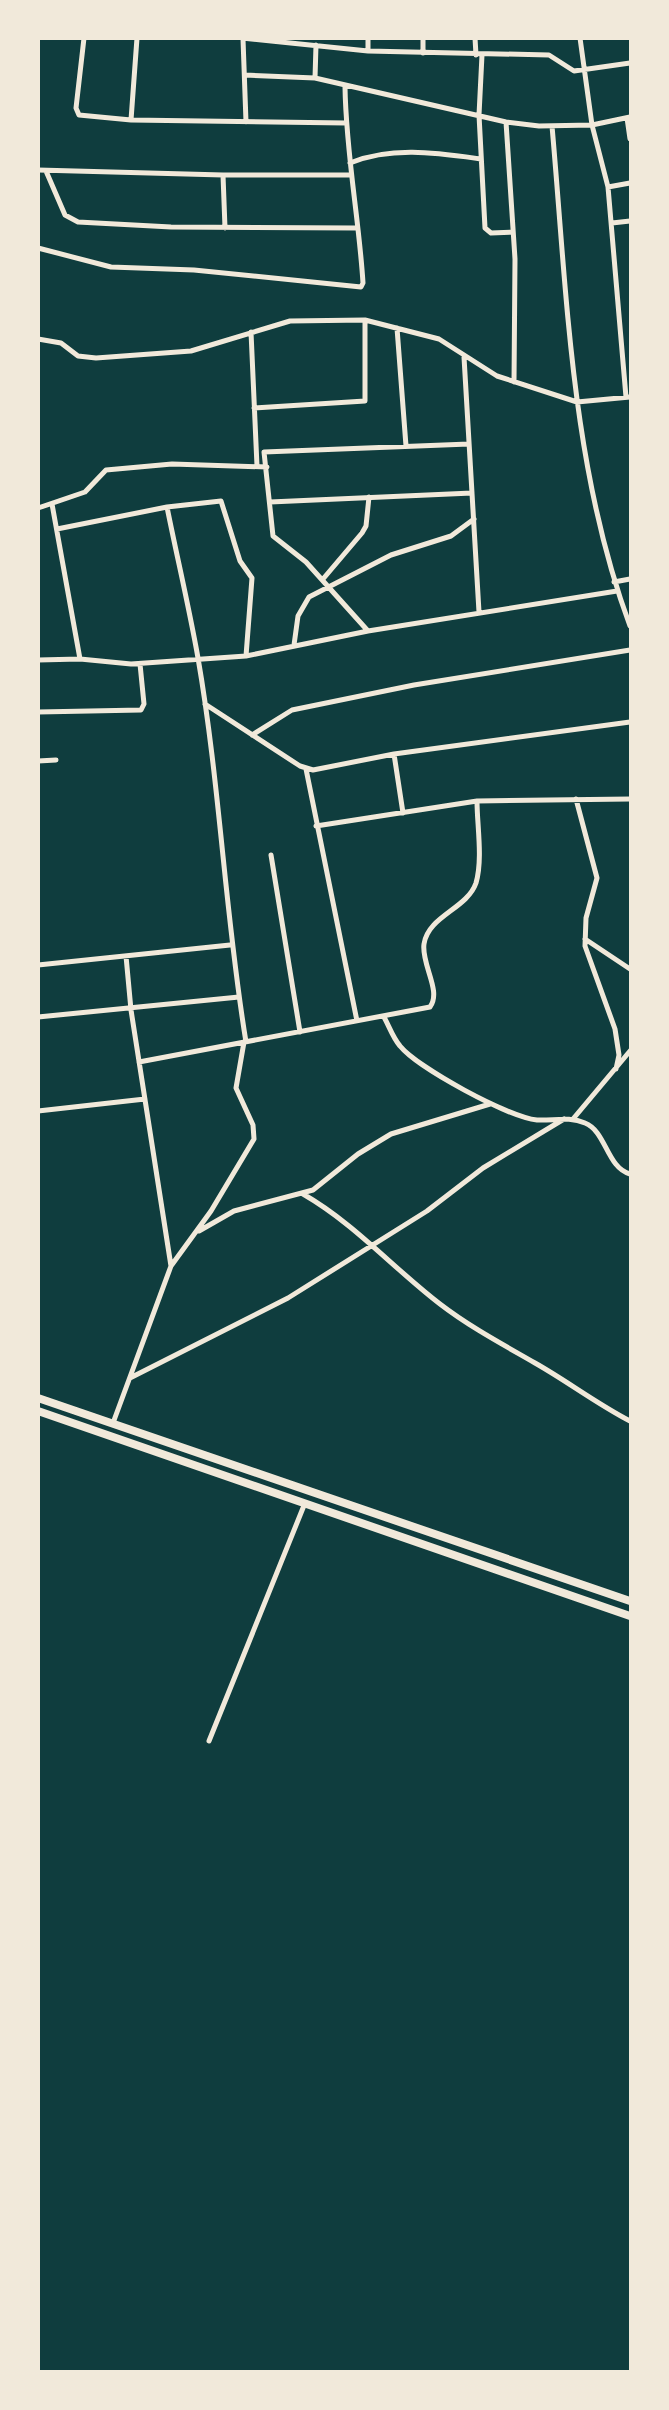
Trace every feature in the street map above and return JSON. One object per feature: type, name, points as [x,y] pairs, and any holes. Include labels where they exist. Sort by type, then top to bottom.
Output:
[{"type":"main road","points":[[38,1398],[631,1601]]},
{"type":"main road","points":[[38,1411],[631,1615]]},
{"type":"street","points":[[84,38],[76,112],[79,115],[131,120],[346,123]]},
{"type":"street","points":[[131,120],[136,38]]},
{"type":"street","points":[[368,38],[368,51]]},
{"type":"street","points":[[423,38],[423,53]]},
{"type":"street","points":[[475,38],[479,55],[485,228],[491,233],[513,232]]},
{"type":"street","points":[[38,339],[61,343],[78,356],[96,358],[191,351],[290,321],[365,320],[439,339],[489,372],[577,402],[628,397],[608,187],[592,125],[580,38]]},
{"type":"street","points":[[246,122],[243,39],[297,41],[316,46],[368,51],[549,55],[567,69],[584,71],[631,63]]},
{"type":"street","points":[[315,78],[316,46]]},
{"type":"street","points":[[244,75],[315,78],[345,88],[506,122],[552,126],[592,125],[629,118],[631,139]]},
{"type":"street","points":[[38,248],[111,267],[194,270],[355,289],[363,284],[346,123],[345,88]]},
{"type":"street","points":[[506,122],[513,232],[514,382]]},
{"type":"street","points":[[552,126],[577,402],[596,509],[614,582],[631,626]]},
{"type":"street","points":[[350,163],[371,156],[418,151],[481,159]]},
{"type":"street","points":[[351,175],[223,176],[42,171],[65,215],[72,220],[225,228],[356,228]]},
{"type":"street","points":[[223,176],[225,228]]},
{"type":"street","points":[[608,187],[631,183]]},
{"type":"street","points":[[612,223],[631,221]]},
{"type":"street","points":[[254,408],[365,401],[365,320]]},
{"type":"street","points":[[397,328],[406,446]]},
{"type":"street","points":[[251,332],[257,466]]},
{"type":"street","points":[[464,357],[479,612]]},
{"type":"street","points":[[368,631],[306,562],[273,536],[264,452],[468,444]]},
{"type":"street","points":[[38,508],[85,492],[106,470],[172,464],[267,467]]},
{"type":"street","points":[[270,502],[472,493]]},
{"type":"street","points":[[323,579],[362,533],[369,497]]},
{"type":"street","points":[[57,529],[167,507],[221,501],[240,561],[252,578],[246,656]]},
{"type":"street","points":[[52,504],[80,659]]},
{"type":"street","points":[[113,1423],[171,1266],[254,1139],[253,1125],[236,1088],[245,1042],[230,945],[198,658],[167,507]]},
{"type":"street","points":[[294,645],[295,625],[309,597],[391,555],[451,536],[474,518]]},
{"type":"street","points":[[614,582],[631,579]]},
{"type":"street","points":[[38,660],[80,659],[140,664],[246,656],[368,631],[617,591]]},
{"type":"street","points":[[252,735],[292,710],[414,685],[631,650]]},
{"type":"street","points":[[38,712],[141,710],[144,704],[140,664]]},
{"type":"street","points":[[204,704],[306,769],[394,754],[631,722]]},
{"type":"street","points":[[394,754],[403,813]]},
{"type":"street","points":[[38,761],[56,760]]},
{"type":"street","points":[[306,769],[357,1021]]},
{"type":"street","points":[[576,799],[597,877],[585,939],[615,1029],[619,1055],[616,1069]]},
{"type":"street","points":[[316,826],[477,801],[631,799]]},
{"type":"street","points":[[139,1062],[428,1008],[433,1004],[423,946],[433,926],[475,884],[477,801]]},
{"type":"street","points":[[271,855],[300,1032]]},
{"type":"street","points":[[585,939],[631,969]]},
{"type":"street","points":[[38,965],[230,945]]},
{"type":"street","points":[[126,956],[131,1010],[171,1266]]},
{"type":"street","points":[[38,1017],[131,1010],[239,997]]},
{"type":"street","points":[[384,1017],[405,1051],[490,1104],[536,1120],[573,1119],[593,1127],[619,1167],[631,1174]]},
{"type":"street","points":[[573,1119],[631,1051]]},
{"type":"street","points":[[38,1111],[145,1099]]},
{"type":"street","points":[[192,1237],[211,1222],[234,1211],[303,1194],[391,1134],[490,1104]]},
{"type":"street","points":[[130,1378],[288,1298],[375,1245],[483,1168],[564,1119]]},
{"type":"street","points":[[303,1194],[375,1245],[439,1303],[495,1343],[533,1361],[582,1395],[631,1421]]},
{"type":"street","points":[[209,1741],[305,1503]]}]
